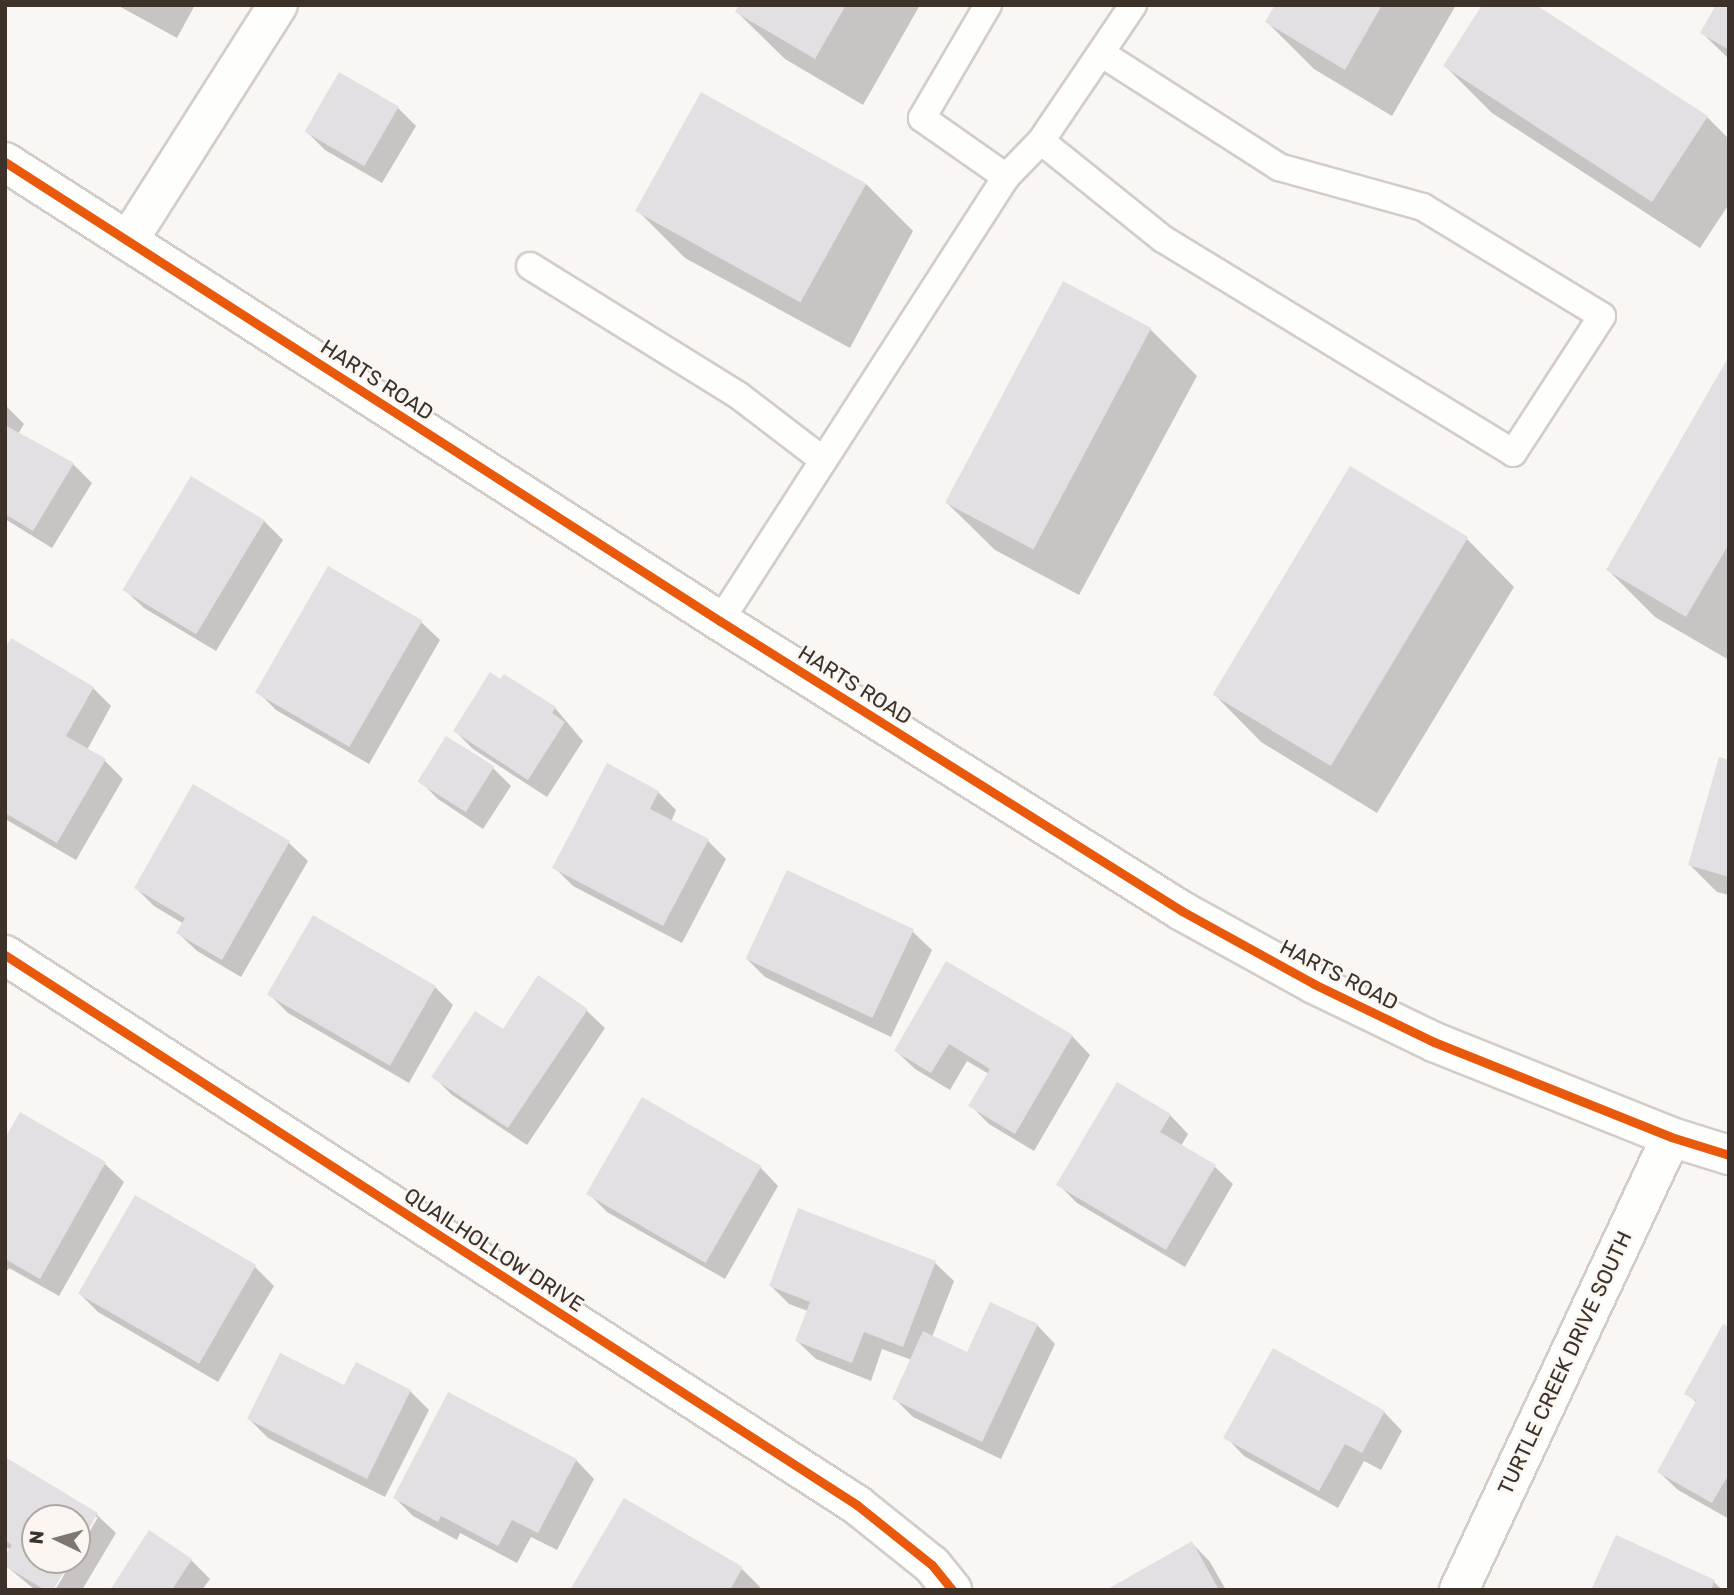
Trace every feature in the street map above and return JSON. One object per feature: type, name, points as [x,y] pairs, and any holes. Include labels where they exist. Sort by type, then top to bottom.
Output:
[{"type":"street","points":[[128,241],[278,5]]},
{"type":"street","name":"HARTS ROAD","points":[[5,162],[720,621],[1182,911],[1314,984],[1434,1042],[1671,1137],[1729,1155]]},
{"type":"street","name":"QUAILHOLLOW DRIVE","points":[[5,955],[857,1505],[932,1565],[952,1590]]},
{"type":"street","name":"TURTLE CREEK DRIVE SOUTH","points":[[1459,1590],[1671,1137]]},
{"type":"lane","points":[[988,5],[922,118],[1006,177]]},
{"type":"lane","points":[[720,621],[1006,177],[1041,141],[1133,5]]},
{"type":"lane","points":[[1041,141],[1163,239],[1513,453],[1602,316],[1423,207],[1279,166],[1101,53]]},
{"type":"lane","points":[[530,266],[738,395],[822,460]]},
{"type":"building","points":[[739,5],[846,5],[815,59],[735,12]]},
{"type":"building","points":[[1275,5],[1382,5],[1345,70],[1265,22]]},
{"type":"building","points":[[1482,5],[1536,5],[1708,116],[1652,202],[1443,66]]},
{"type":"building","points":[[1716,5],[1729,5],[1729,50],[1700,33]]},
{"type":"building","points":[[339,72],[399,107],[364,166],[304,132]]},
{"type":"building","points":[[701,92],[866,184],[800,303],[635,211]]},
{"type":"building","points":[[1063,281],[1151,328],[1033,550],[945,503]]},
{"type":"building","points":[[1729,356],[1729,544],[1686,617],[1606,570]]},
{"type":"building","points":[[5,425],[74,463],[33,531],[5,514]]},
{"type":"building","points":[[1350,466],[1468,537],[1331,766],[1212,695]]},
{"type":"building","points":[[191,476],[265,520],[196,634],[122,590]]},
{"type":"building","points":[[328,566],[422,620],[349,747],[255,692]]},
{"type":"building","points":[[11,638],[94,687],[66,736],[106,759],[57,843],[5,813],[5,648]]},
{"type":"building","points":[[490,672],[500,679],[504,674],[556,707],[552,713],[565,722],[528,780],[453,731]]},
{"type":"building","points":[[446,736],[494,766],[466,812],[417,782]]},
{"type":"building","points":[[1719,757],[1729,760],[1729,877],[1688,865]]},
{"type":"building","points":[[607,763],[659,791],[650,809],[709,839],[663,926],[552,868]]},
{"type":"building","points":[[193,784],[290,841],[222,960],[176,933],[185,918],[134,888]]},
{"type":"building","points":[[787,870],[914,929],[872,1018],[746,959]]},
{"type":"building","points":[[313,915],[436,986],[390,1066],[267,995]]},
{"type":"building","points":[[946,961],[1073,1035],[1015,1134],[968,1106],[990,1069],[949,1044],[931,1073],[894,1051]]},
{"type":"building","points":[[538,975],[588,1009],[508,1128],[431,1077],[475,1011],[503,1029]]},
{"type":"building","points":[[1117,1082],[1171,1114],[1160,1132],[1216,1165],[1166,1250],[1056,1185]]},
{"type":"building","points":[[642,1097],[762,1166],[706,1263],[586,1194]]},
{"type":"building","points":[[20,1112],[106,1162],[40,1279],[5,1259],[5,1138]]},
{"type":"building","points":[[135,1195],[256,1265],[199,1364],[78,1294]]},
{"type":"building","points":[[798,1208],[936,1261],[903,1347],[864,1332],[852,1363],[795,1341],[810,1302],[769,1286]]},
{"type":"building","points":[[990,1302],[1038,1324],[982,1442],[892,1399],[923,1331],[967,1352]]},
{"type":"building","points":[[1723,1324],[1729,1327],[1729,1474],[1712,1503],[1657,1472],[1696,1401],[1684,1394]]},
{"type":"building","points":[[1273,1348],[1385,1411],[1362,1453],[1345,1444],[1319,1491],[1223,1438]]},
{"type":"building","points":[[280,1353],[344,1385],[356,1362],[411,1390],[367,1479],[247,1419]]},
{"type":"building","points":[[448,1392],[577,1459],[538,1533],[512,1520],[498,1546],[441,1516],[438,1522],[393,1498]]},
{"type":"building","points":[[5,1457],[83,1504],[21,1504],[21,1574],[63,1574],[53,1590],[45,1590],[5,1566],[5,1556],[12,1545],[5,1540]]},
{"type":"building","points":[[624,1498],[743,1567],[730,1590],[570,1590]]},
{"type":"building","points":[[91,1509],[98,1513],[91,1525]]},
{"type":"building","points":[[149,1530],[192,1559],[172,1590],[110,1590]]},
{"type":"building","points":[[1616,1535],[1715,1580],[1711,1590],[1591,1590]]},
{"type":"building","points":[[1192,1541],[1219,1590],[1106,1590]]},
{"type":"cycle path","points":[[5,162],[720,621],[1182,911],[1314,984],[1434,1042],[1671,1137],[1729,1155]]},
{"type":"cycle path","points":[[5,955],[857,1505],[932,1565],[952,1590]]}]
